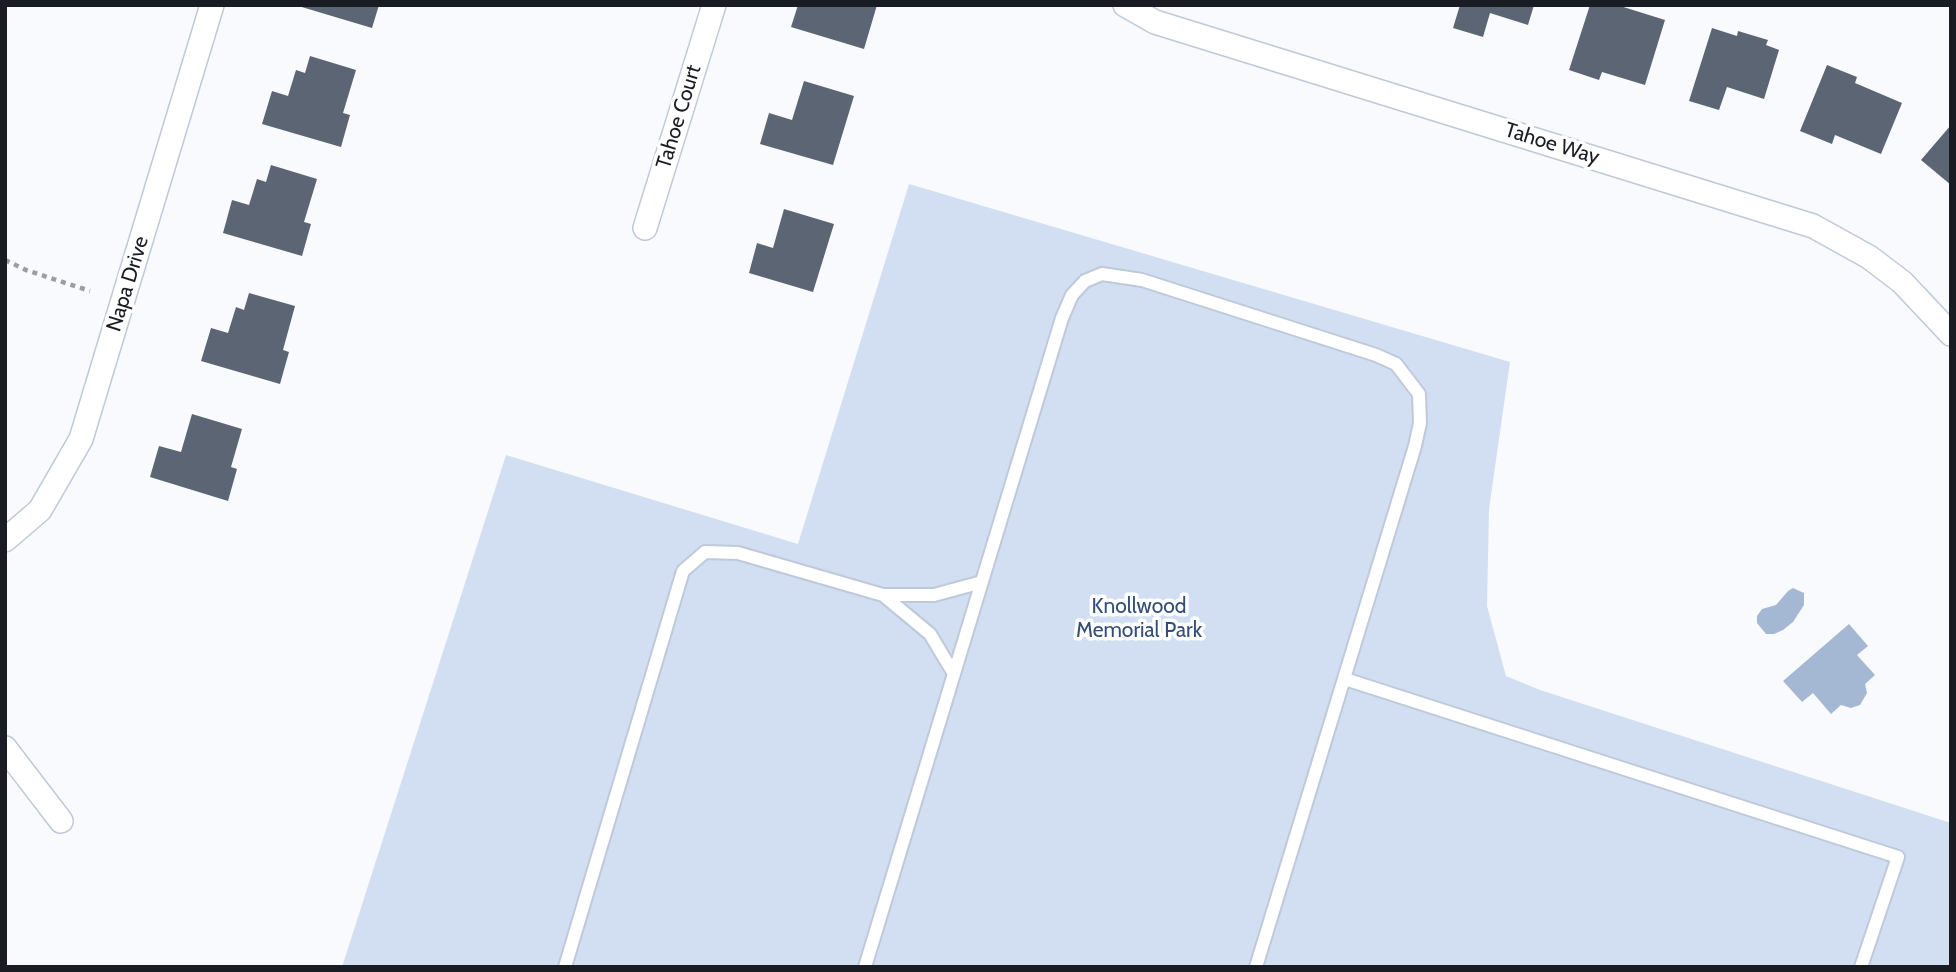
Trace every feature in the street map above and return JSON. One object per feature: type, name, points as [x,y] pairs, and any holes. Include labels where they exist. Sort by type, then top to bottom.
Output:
[{"type":"street","name":"Napa Drive","points":[[5,540],[40,510],[81,439],[212,5]]},
{"type":"street","name":"Tahoe Court","points":[[645,228],[714,5]]},
{"type":"street","name":"Tahoe Way","points":[[1125,5],[1155,22],[1813,226],[1843,240],[1902,282],[1951,334]]},
{"type":"street","points":[[5,748],[61,821]]},
{"type":"lane","points":[[865,967],[1062,318],[1072,295],[1085,281],[1102,274],[1142,280],[1377,355],[1396,364],[1419,394],[1420,423],[1415,446],[1256,967]]},
{"type":"lane","points":[[565,967],[683,571],[705,552],[738,553],[884,595],[934,595],[982,582]]},
{"type":"lane","points":[[884,595],[930,634],[954,674]]},
{"type":"lane","points":[[1345,679],[1898,857],[1861,967]]},
{"type":"path","points":[[5,260],[26,270],[90,290]]},
{"type":"green space","name":"Knollwood Memorial Park","points":[[909,184],[1510,362],[1489,509],[1487,606],[1506,676],[1540,690],[1951,823],[1951,967],[342,967],[506,455],[798,544]]},
{"type":"shaded area","points":[[1793,588],[1804,593],[1804,605],[1793,622],[1783,630],[1766,634],[1757,623],[1757,616],[1762,609],[1776,605]]},
{"type":"shaded area","points":[[1849,624],[1868,646],[1857,655],[1875,675],[1865,684],[1867,693],[1860,705],[1851,708],[1841,705],[1831,714],[1813,693],[1802,702],[1783,681]]},
{"type":"building","points":[[295,5],[379,5],[372,28]]},
{"type":"building","points":[[798,5],[877,5],[864,49],[791,27]]},
{"type":"building","points":[[1460,5],[1534,5],[1528,25],[1490,13],[1483,37],[1453,28]]},
{"type":"building","points":[[1590,5],[1617,5],[1665,20],[1645,85],[1602,72],[1599,80],[1569,70]]},
{"type":"building","points":[[1712,28],[1737,36],[1738,31],[1768,40],[1766,45],[1779,50],[1764,99],[1727,87],[1719,110],[1689,101]]},
{"type":"building","points":[[310,56],[356,70],[343,113],[350,115],[341,147],[262,124],[272,91],[288,96],[296,70],[305,73]]},
{"type":"building","points":[[1827,65],[1857,77],[1855,83],[1902,103],[1881,154],[1835,135],[1832,144],[1800,131]]},
{"type":"building","points":[[804,81],[854,96],[833,165],[760,144],[769,113],[792,120]]},
{"type":"building","points":[[1951,125],[1951,185],[1921,160]]},
{"type":"building","points":[[271,165],[317,179],[304,222],[311,224],[302,256],[223,233],[232,200],[249,205],[257,179],[266,182]]},
{"type":"building","points":[[784,209],[834,224],[813,292],[749,273],[757,243],[773,248]]},
{"type":"building","points":[[249,293],[295,306],[283,350],[289,352],[280,384],[201,361],[211,328],[228,333],[236,307],[244,310]]},
{"type":"building","points":[[192,414],[242,429],[231,467],[237,469],[228,501],[150,477],[159,446],[181,452]]}]
